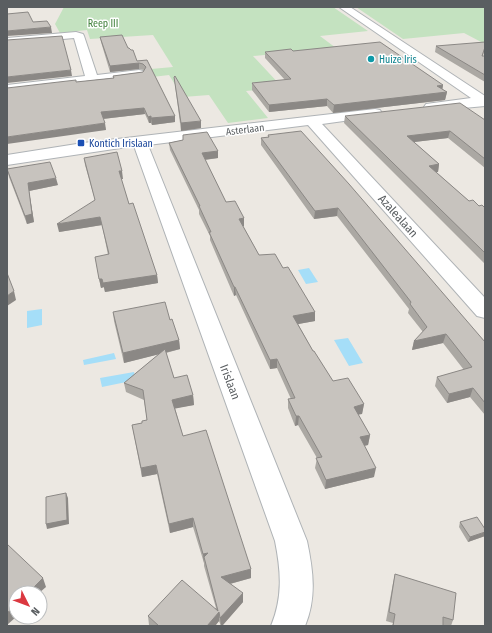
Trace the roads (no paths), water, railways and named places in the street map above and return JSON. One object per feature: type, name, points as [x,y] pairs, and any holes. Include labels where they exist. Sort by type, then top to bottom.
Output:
[{"type":"street","points":[[344,7],[484,101]]},
{"type":"street","points":[[7,41],[67,35],[79,36],[92,79]]},
{"type":"street","points":[[7,89],[139,74]]},
{"type":"street","points":[[421,108],[484,101]]},
{"type":"street","name":"Asterlaan","points":[[7,160],[139,141],[390,112]]},
{"type":"street","name":"Azalealaan","points":[[312,121],[485,311]]},
{"type":"street","name":"Irislaan","points":[[139,141],[291,541],[296,563],[296,604],[288,626]]},
{"type":"water","points":[[309,268],[318,282],[306,284],[298,270]]},
{"type":"water","points":[[42,309],[42,325],[27,328],[27,311]]},
{"type":"water","points":[[348,338],[363,363],[349,366],[334,340]]},
{"type":"water","points":[[114,353],[116,359],[84,365],[83,360]]},
{"type":"water","points":[[134,372],[136,380],[102,387],[100,378]]},
{"type":"place","name":"Huize Iris","points":[[371,59]]},
{"type":"place","name":"Kontich Irislaan","points":[[81,143]]},
{"type":"park label","name":"Reep III","points":[[103,23]]}]
